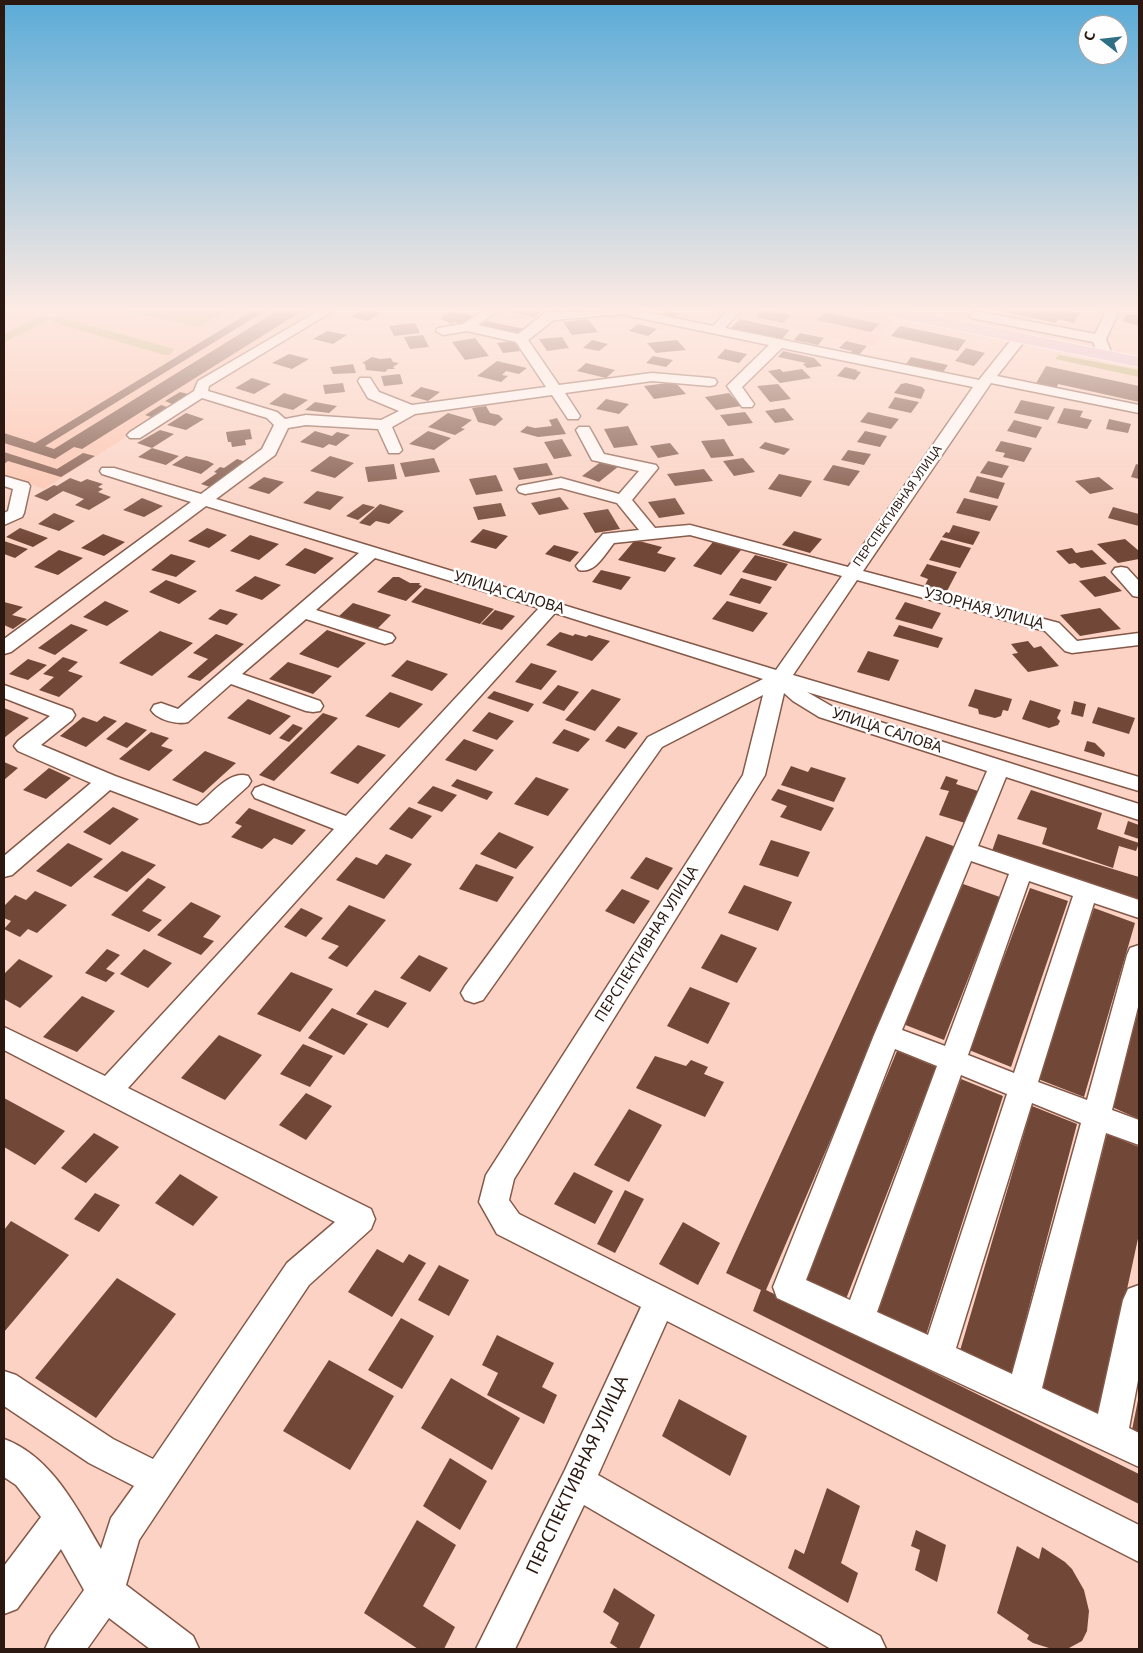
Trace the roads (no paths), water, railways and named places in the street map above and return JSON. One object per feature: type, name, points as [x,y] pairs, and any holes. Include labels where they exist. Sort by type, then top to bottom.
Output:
[{"type":"street","points":[[135,435],[200,393],[202,388]]},
{"type":"street","points":[[369,388],[373,396],[411,410]]},
{"type":"street","points":[[553,388],[573,416]]},
{"type":"street","points":[[282,424],[306,420],[384,425],[411,410],[576,388]]},
{"type":"street","points":[[736,388],[747,404]]},
{"type":"street","name":"ПЕРСПЕКТИВНАЯ УЛИЦА","points":[[495,1649],[577,1482],[660,1300],[508,1224],[494,1202],[500,1175],[754,775],[771,699],[781,678],[981,388]]},
{"type":"street","points":[[1020,388],[1139,409]]},
{"type":"street","points":[[200,393],[272,415],[282,424]]},
{"type":"street","points":[[4,648],[206,500],[268,452],[282,424]]},
{"type":"street","points":[[384,425],[394,450]]},
{"type":"street","points":[[584,430],[598,457],[650,468],[623,500]]},
{"type":"street","name":"УЛИЦА САЛОВА","points":[[108,471],[781,678],[800,697],[826,712],[1139,812]]},
{"type":"street","points":[[4,481],[22,486],[16,512],[4,520]]},
{"type":"street","points":[[525,489],[561,483],[623,500],[651,534]]},
{"type":"street","name":"УЗОРНАЯ УЛИЦА","points":[[585,566],[609,538],[690,530],[1052,627],[1072,646],[1139,639]]},
{"type":"street","points":[[161,710],[181,717],[372,551]]},
{"type":"street","points":[[1121,572],[1139,592]]},
{"type":"street","points":[[108,1091],[551,606]]},
{"type":"street","points":[[301,611],[385,638]]},
{"type":"street","points":[[227,676],[313,706]]},
{"type":"street","points":[[474,993],[655,742],[706,714],[781,678],[1139,784]]},
{"type":"street","points":[[4,691],[65,715],[25,746],[107,781],[200,816],[240,781]]},
{"type":"street","points":[[999,767],[887,1035],[788,1287],[1139,1450]]},
{"type":"street","points":[[4,869],[107,781]]},
{"type":"street","points":[[263,793],[350,826]]},
{"type":"street","points":[[965,850],[1139,909]]},
{"type":"street","points":[[859,1320],[1022,869]]},
{"type":"street","points":[[937,1356],[1086,890]]},
{"type":"street","points":[[1023,1396],[1139,955]]},
{"type":"street","points":[[887,1035],[1139,1133]]},
{"type":"street","points":[[4,1038],[360,1219],[298,1274],[124,1531],[105,1592],[64,1649]]},
{"type":"street","points":[[660,1300],[1139,1544]]},
{"type":"street","points":[[1110,1436],[1139,1300]]},
{"type":"street","points":[[4,1387],[101,1451],[158,1480]]},
{"type":"street","points":[[4,1456],[28,1473],[63,1517],[105,1592],[180,1649]]},
{"type":"street","points":[[577,1482],[867,1649]]},
{"type":"street","points":[[4,1596],[63,1517]]}]
